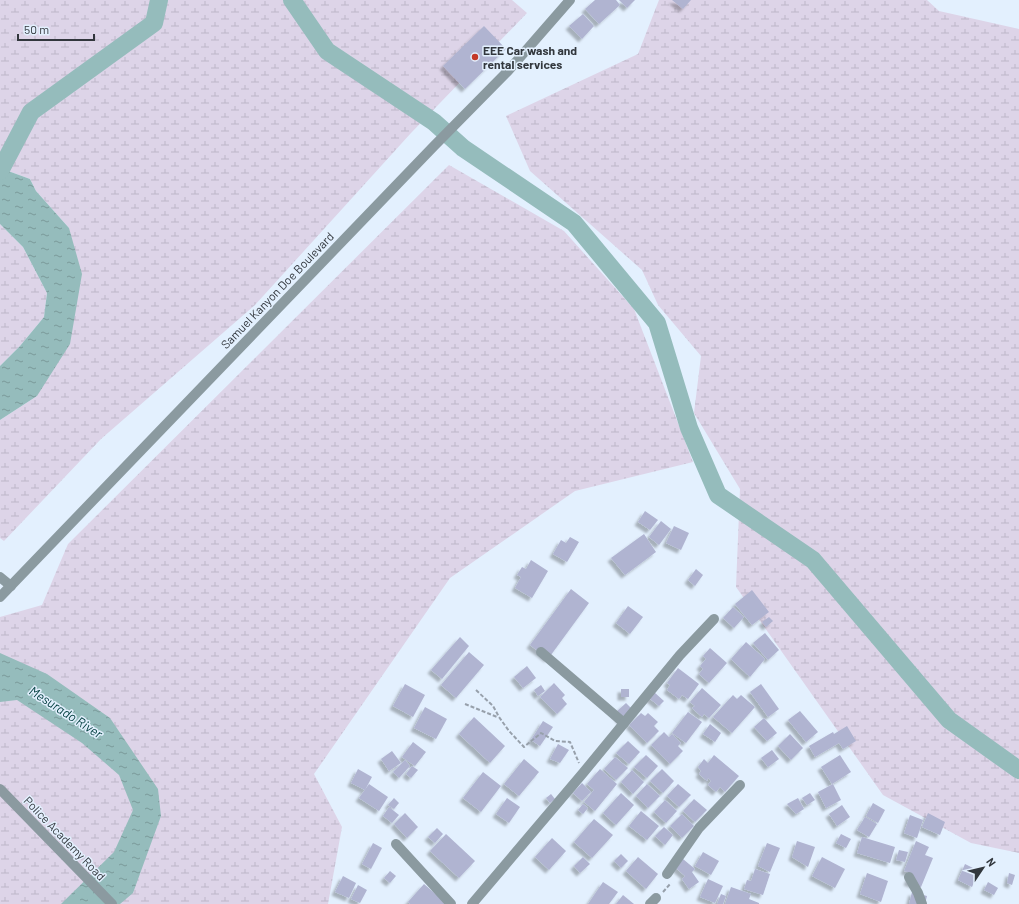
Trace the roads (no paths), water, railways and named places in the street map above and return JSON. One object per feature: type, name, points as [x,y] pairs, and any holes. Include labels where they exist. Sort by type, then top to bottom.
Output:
[{"type":"street","name":"Samuel Kanyon Doe Boulevard","points":[[0,597],[508,71],[570,0]]},
{"type":"street","points":[[0,577],[11,586]]},
{"type":"street","points":[[472,904],[583,773],[680,655],[714,619]]},
{"type":"street","points":[[541,652],[624,723]]},
{"type":"street","points":[[670,878],[670,870],[698,828],[740,785]]},
{"type":"street","name":"Police Academy Road","points":[[0,789],[112,904]]},
{"type":"street","points":[[396,844],[451,904]]},
{"type":"street","points":[[909,877],[922,904]]},
{"type":"water","points":[[0,168],[30,179],[36,191],[69,228],[82,274],[70,344],[37,396],[0,420],[0,366],[20,346],[44,317],[47,293],[23,247],[0,224]]},
{"type":"water","name":"Mesurado River","points":[[0,653],[47,674],[110,718],[158,789],[161,816],[133,893],[120,904],[61,904],[114,852],[133,810],[119,775],[82,743],[17,700],[0,702]]},
{"type":"waterway","points":[[0,171],[31,112],[154,23],[159,0]]},
{"type":"waterway","points":[[292,0],[327,51],[434,122],[463,148],[574,223],[657,323],[689,428],[718,495],[813,560],[949,720],[1019,770]]},
{"type":"place","name":"EEE Car wash and rental services","points":[[475,57]]}]
